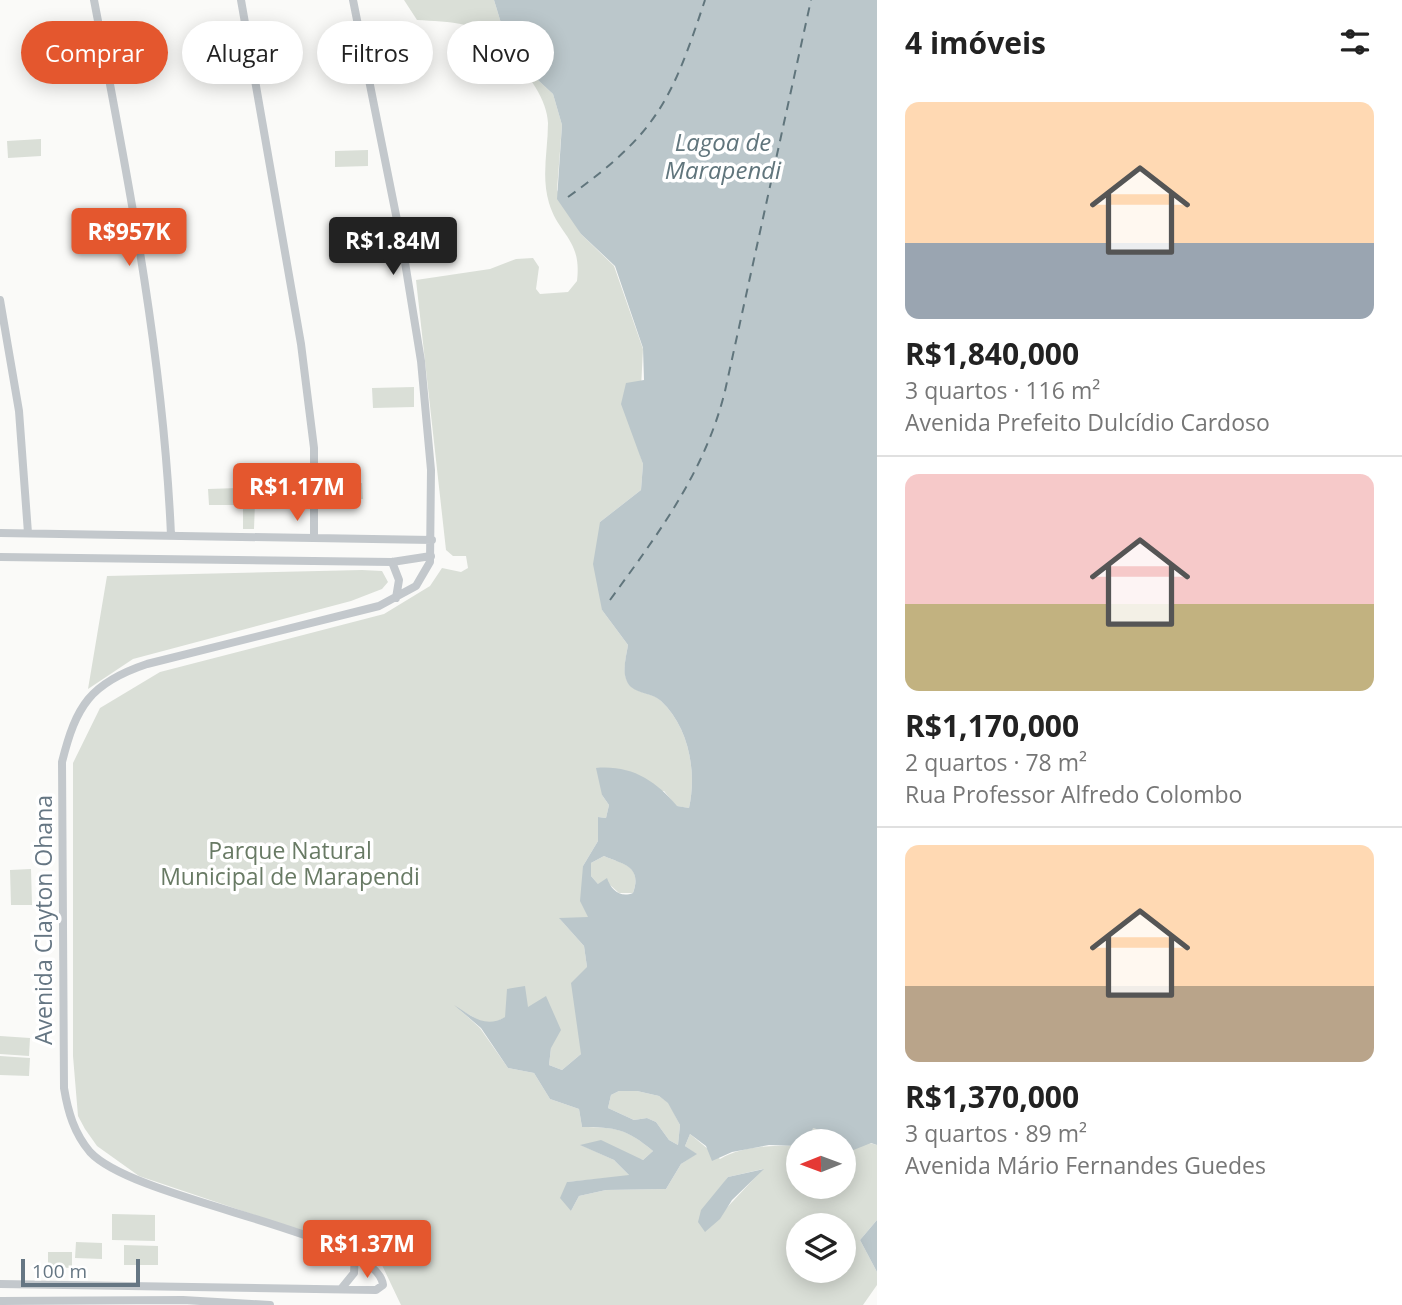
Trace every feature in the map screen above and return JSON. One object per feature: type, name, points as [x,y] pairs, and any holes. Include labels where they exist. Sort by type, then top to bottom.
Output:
[{"type":"street","points":[[94,0],[142,256],[167,451],[171,535]]},
{"type":"street","points":[[241,0],[301,344],[314,448],[314,538]]},
{"type":"street","points":[[0,557],[392,562],[431,556],[431,470],[421,361],[403,250],[353,0]]},
{"type":"street","points":[[0,300],[19,411],[28,533]]},
{"type":"street","points":[[0,533],[432,540]]},
{"type":"street","name":"Avenida Clayton Ohana","points":[[341,1289],[379,1290],[383,1282],[379,1275],[355,1255],[326,1242],[173,1195],[131,1179],[110,1168],[77,1134],[68,1112],[64,1088],[62,762],[71,727],[83,702],[109,681],[147,664],[379,606],[416,586],[427,570],[431,556]]},
{"type":"street","points":[[392,562],[399,580],[396,598]]},
{"type":"street","points":[[0,1284],[341,1289],[354,1273],[355,1255]]},
{"type":"street","points":[[0,1301],[270,1305]]},
{"type":"green space","name":"Parque Natural Municipal de Marapendi","points":[[404,0],[494,0],[500,21],[447,22],[417,20]]},
{"type":"green space","name":"Parque Natural Municipal de Marapendi","points":[[533,84],[542,84],[553,94],[562,125],[557,190],[581,234],[614,266],[643,349],[638,448],[643,464],[641,490],[600,522],[602,610],[628,645],[625,667],[628,683],[635,689],[658,698],[678,724],[691,765],[691,794],[689,808],[676,806],[664,791],[602,795],[609,805],[606,818],[598,817],[598,841],[583,866],[589,918],[560,919],[584,946],[587,967],[581,1054],[562,1070],[549,1065],[551,1048],[528,1007],[493,1023],[482,1022],[459,1009],[480,1028],[508,1068],[534,1073],[550,1099],[579,1109],[582,1127],[621,1131],[653,1151],[643,1160],[581,1145],[614,1160],[630,1176],[567,1182],[571,1211],[579,1196],[606,1190],[666,1189],[681,1164],[696,1154],[685,1146],[690,1134],[720,1159],[747,1149],[786,1146],[786,1199],[856,1199],[856,1139],[877,1145],[877,1220],[860,1240],[877,1272],[877,1285],[863,1305],[401,1305],[381,1263],[352,1248],[139,1176],[97,1146],[78,1116],[73,1056],[73,763],[100,708],[160,672],[384,614],[430,586],[442,568],[461,572],[468,568],[466,556],[453,556],[446,550],[416,280],[490,269],[516,259],[533,258],[539,267],[536,289],[540,294],[568,292],[577,281],[578,267],[573,247],[549,203],[545,173],[548,123],[546,109]],"holes":[[[763,1169],[705,1231],[719,1190],[728,1177]]]},
{"type":"green space","points":[[41,139],[41,156],[8,158],[7,141]]},
{"type":"green space","points":[[368,150],[368,166],[335,167],[335,151]]},
{"type":"green space","points":[[414,387],[414,407],[373,408],[372,388]]},
{"type":"green space","points":[[362,483],[363,499],[331,500],[331,484]]},
{"type":"green space","points":[[238,488],[239,505],[209,505],[208,489]]},
{"type":"green space","points":[[243,502],[255,503],[254,529],[243,529]]},
{"type":"green space","points":[[382,571],[388,582],[382,589],[351,601],[133,659],[88,689],[107,576]]},
{"type":"green space","points":[[604,856],[633,871],[633,893],[619,893],[609,884],[598,884],[591,876],[591,863]]},
{"type":"green space","points":[[31,869],[32,905],[11,905],[10,870]]},
{"type":"green space","points":[[0,1036],[30,1038],[29,1056],[0,1054]]},
{"type":"green space","points":[[0,1056],[30,1058],[29,1076],[0,1075]]},
{"type":"green space","points":[[619,1091],[637,1091],[659,1096],[669,1103],[680,1125],[678,1145],[669,1140],[656,1122],[647,1118],[634,1120],[608,1108],[611,1095]]},
{"type":"green space","points":[[112,1214],[155,1215],[155,1241],[112,1240]]},
{"type":"green space","points":[[76,1242],[102,1243],[102,1259],[75,1258]]},
{"type":"green space","points":[[124,1245],[158,1246],[158,1265],[124,1265]]},
{"type":"green space","points":[[48,1252],[72,1252],[72,1268],[48,1267]]},
{"type":"water","name":"Lagoa de Marapendi","points":[[494,0],[877,0],[877,1145],[871,1143],[856,1149],[856,1129],[786,1129],[786,1146],[769,1145],[732,1152],[712,1161],[706,1146],[690,1134],[685,1146],[697,1154],[681,1164],[666,1189],[606,1190],[579,1196],[571,1211],[560,1198],[567,1182],[629,1175],[614,1160],[580,1145],[601,1140],[643,1160],[653,1151],[636,1138],[620,1131],[582,1127],[579,1109],[550,1099],[534,1073],[508,1068],[481,1028],[454,1005],[479,1020],[491,1022],[505,1017],[507,989],[525,986],[528,1007],[546,996],[561,1030],[551,1048],[549,1065],[562,1070],[581,1054],[571,983],[587,967],[584,946],[559,918],[588,917],[580,901],[583,866],[598,841],[598,817],[606,818],[609,805],[602,795],[596,768],[620,769],[641,776],[660,789],[677,806],[689,808],[692,780],[688,751],[678,724],[658,698],[634,689],[628,683],[625,667],[628,645],[602,610],[593,564],[600,522],[641,490],[643,464],[621,404],[626,383],[644,380],[643,348],[615,266],[581,234],[557,199],[562,125],[553,94],[542,84],[554,84],[554,21],[500,21]],"holes":[[[604,856],[633,871],[633,893],[620,894],[607,878],[598,884],[591,876],[591,863]],[[619,1091],[637,1091],[659,1096],[668,1103],[680,1125],[678,1145],[669,1140],[656,1122],[647,1118],[634,1120],[608,1108],[611,1095]]]},
{"type":"water","points":[[764,1169],[732,1200],[720,1219],[705,1232],[698,1222],[701,1210],[728,1177]]},
{"type":"water","points":[[877,1220],[877,1272],[860,1240]]},
{"type":"ferry route","points":[[568,197],[622,154],[657,113],[682,65],[705,0]]},
{"type":"ferry route","points":[[610,600],[678,501],[716,421],[725,391],[811,0]]}]
